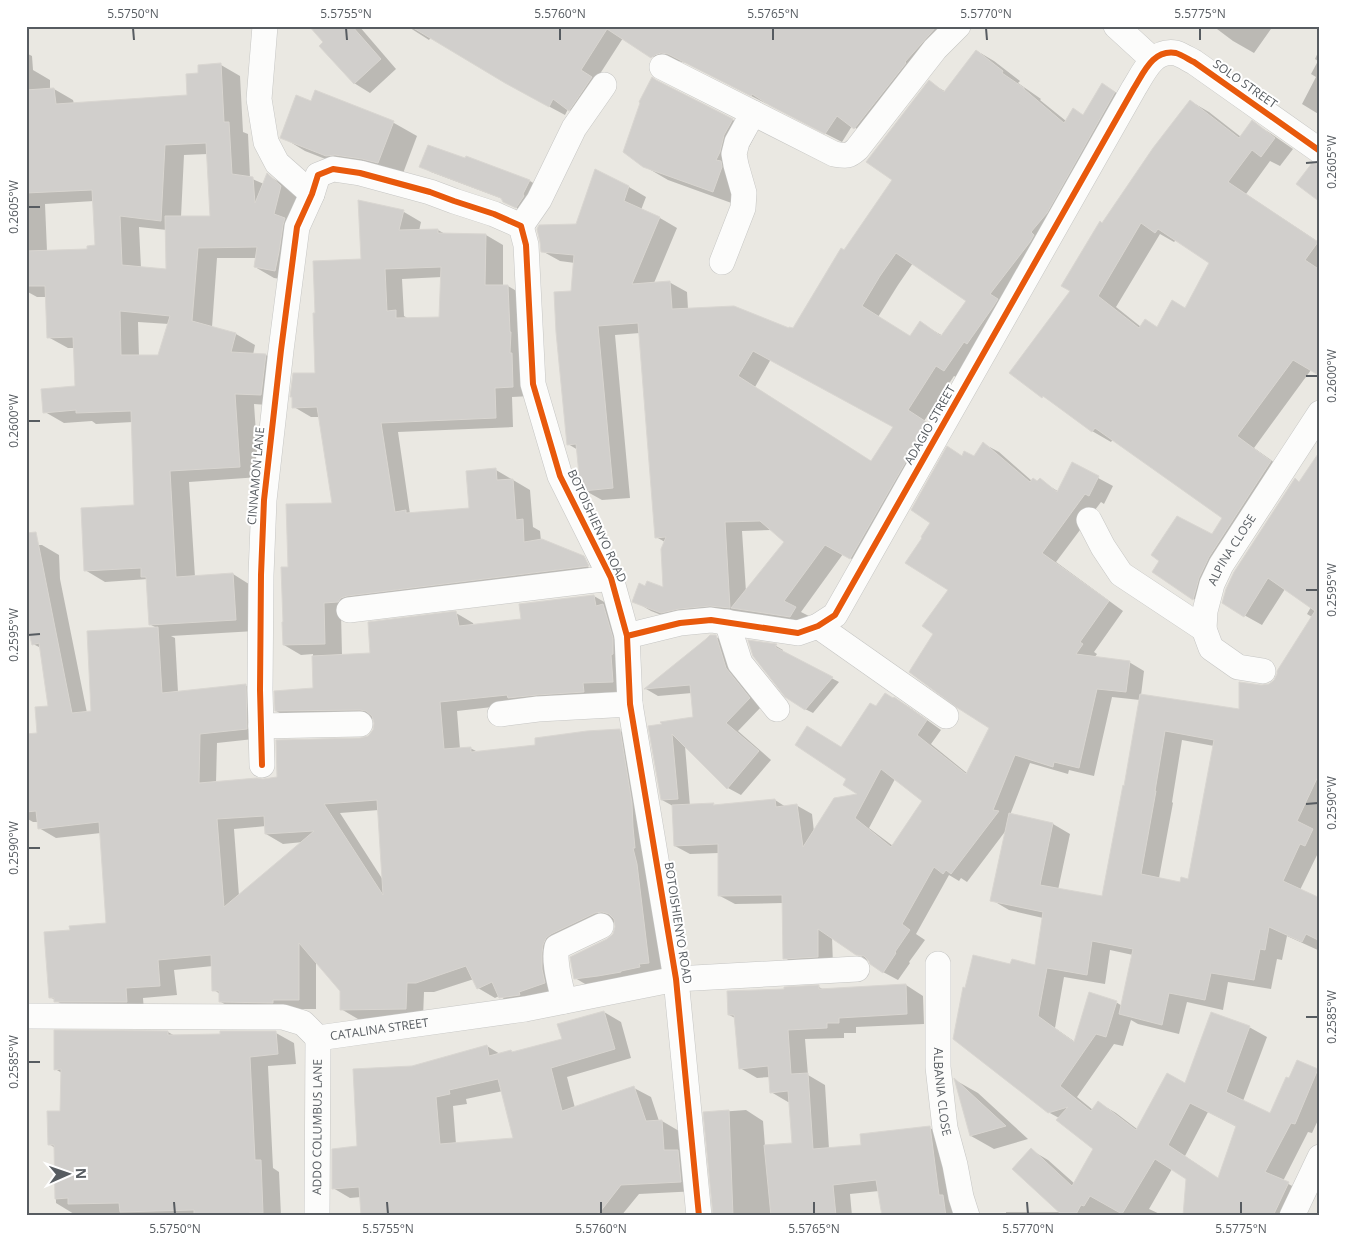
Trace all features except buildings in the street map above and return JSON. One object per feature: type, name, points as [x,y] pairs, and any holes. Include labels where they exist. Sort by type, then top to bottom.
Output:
[{"type":"street","points":[[265,26],[259,99],[266,142],[277,163],[312,194],[318,175],[333,169],[430,192],[494,214],[521,226],[539,200],[574,128],[604,85]]},
{"type":"street","points":[[662,67],[834,154],[850,156],[858,149],[935,49],[958,26]]},
{"type":"street","points":[[1116,26],[1152,60]]},
{"type":"street","name":"SOLO STREET","points":[[1152,60],[1164,53],[1177,54],[1194,62],[1320,151]]},
{"type":"street","name":"ADAGIO STREET","points":[[627,636],[680,623],[711,620],[798,632],[818,626],[835,616],[1134,88],[1152,60]]},
{"type":"street","points":[[722,262],[743,208],[744,192],[734,154],[737,142],[753,113]]},
{"type":"street","name":"CINNAMON LANE","points":[[262,765],[260,690],[264,500],[280,350],[297,227],[312,194]]},
{"type":"street","name":"BOTOISHIENYO ROAD","points":[[521,226],[526,246],[532,384],[560,476],[611,578],[627,636],[630,704],[676,979],[699,1216]]},
{"type":"street","name":"ALPINA CLOSE","points":[[1204,630],[1205,611],[1212,584],[1221,565],[1320,413]]},
{"type":"street","points":[[1089,520],[1103,547],[1121,574],[1204,630],[1212,648],[1238,667],[1263,672]]},
{"type":"street","points":[[349,610],[611,578]]},
{"type":"street","points":[[727,622],[740,663],[777,709]]},
{"type":"street","points":[[818,626],[946,716]]},
{"type":"street","points":[[500,714],[538,709],[630,704]]},
{"type":"street","points":[[261,726],[360,724]]},
{"type":"street","points":[[564,1001],[556,962],[555,954],[557,947],[601,926]]},
{"type":"street","name":"ALBANIA CLOSE","points":[[938,964],[939,1075],[945,1128],[967,1216]]},
{"type":"street","name":"CATALINA STREET","points":[[26,1016],[282,1017],[303,1023],[318,1038],[524,1009],[676,979],[857,969]]},
{"type":"street","name":"ADDO COLUMBUS LANE","points":[[317,1216],[318,1038]]},
{"type":"street","points":[[1292,1216],[1320,1157]]},
{"type":"cycle path","points":[[627,636],[680,623],[711,620],[798,633],[818,626],[835,615],[1134,88],[1155,58],[1168,53],[1176,53],[1194,62],[1320,151]]},
{"type":"cycle path","points":[[262,765],[260,690],[264,500],[281,350],[297,227],[312,194],[318,175],[333,169],[360,173],[430,192],[494,214],[521,226],[526,245],[533,384],[560,476],[611,578],[627,636],[630,704],[676,979],[699,1216]]}]
